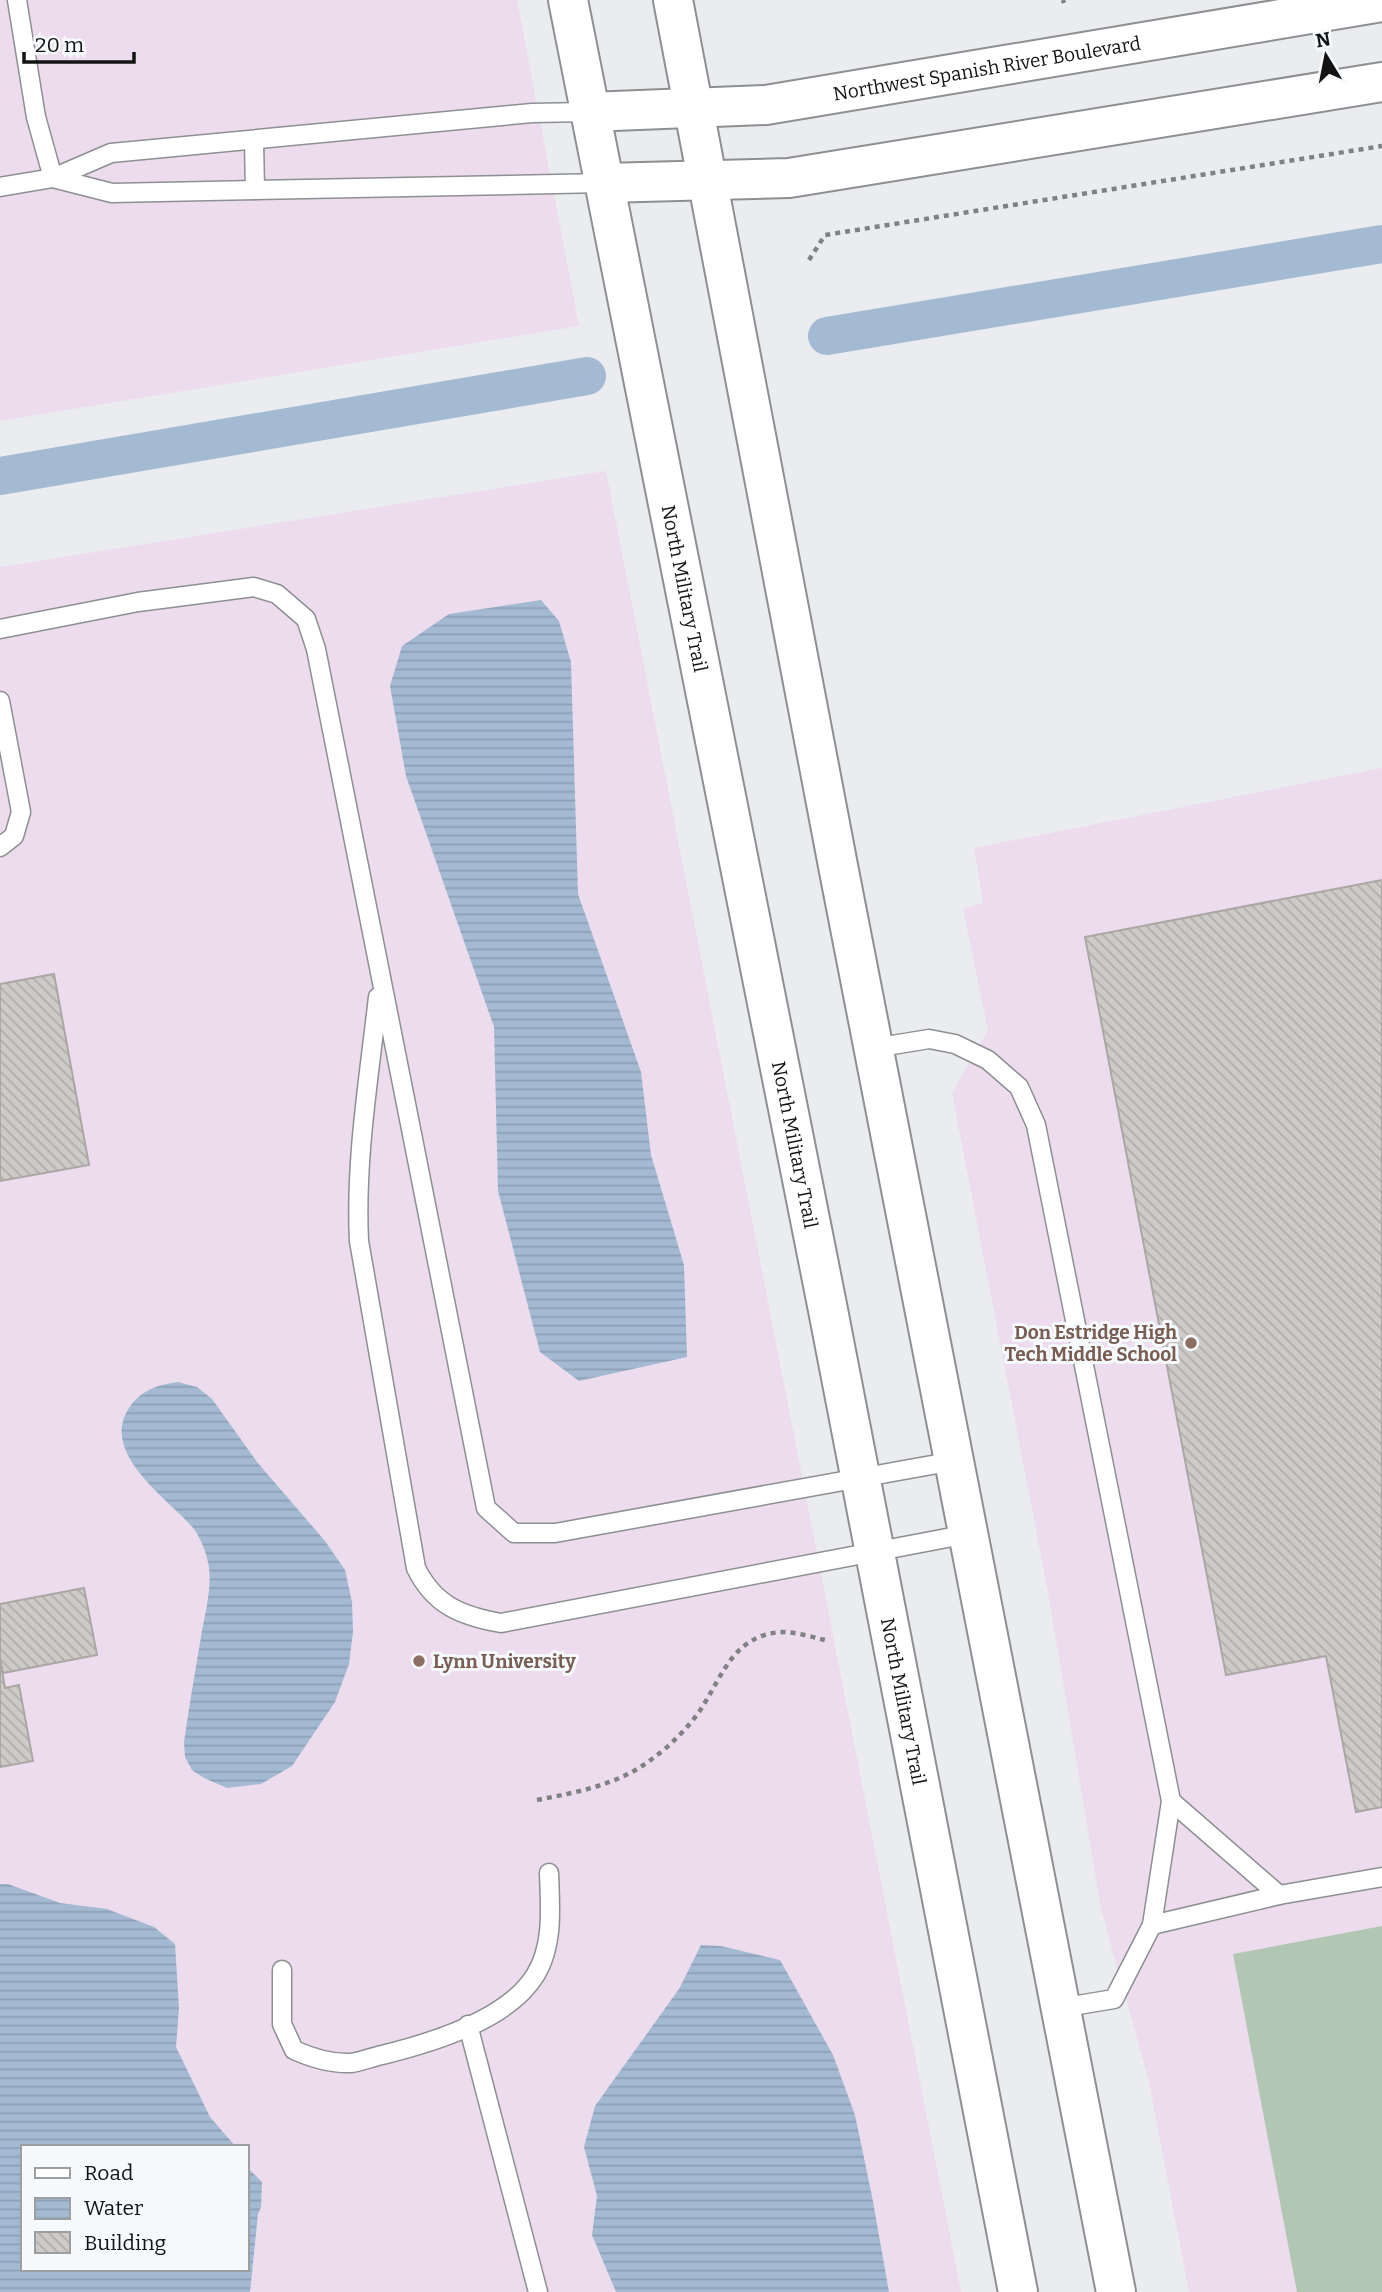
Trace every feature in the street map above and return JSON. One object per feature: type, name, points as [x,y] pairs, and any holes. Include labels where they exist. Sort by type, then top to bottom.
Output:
[{"type":"main road","name":"North Military Trail","points":[[568,0],[1018,2292]]},
{"type":"main road","points":[[673,0],[1115,2292]]},
{"type":"main road","name":"Northwest Spanish River Boulevard","points":[[589,112],[766,105],[1382,2]]},
{"type":"main road","points":[[604,183],[789,178],[1382,82]]},
{"type":"lane","points":[[17,0],[36,117],[53,178]]},
{"type":"lane","points":[[0,187],[53,178],[111,153],[532,113],[589,112]]},
{"type":"lane","points":[[254,141],[255,190]]},
{"type":"lane","points":[[53,178],[112,193],[604,183]]},
{"type":"lane","points":[[0,629],[138,602],[254,587],[277,594],[306,619],[316,649],[486,1508],[514,1533],[555,1533],[954,1461]]},
{"type":"lane","points":[[0,701],[21,811],[14,836],[0,847]]},
{"type":"lane","points":[[380,979],[357,1207],[359,1241],[416,1568],[435,1598],[478,1619],[501,1623],[968,1534]]},
{"type":"lane","points":[[874,1048],[929,1039],[955,1044],[988,1060],[1019,1087],[1036,1125],[1171,1801],[1152,1925],[1114,1999],[1060,2008]]},
{"type":"lane","points":[[1171,1801],[1279,1895]]},
{"type":"lane","points":[[282,1970],[282,2024],[294,2050],[318,2060],[351,2063],[402,2050],[488,2017],[517,1996],[536,1974],[547,1947],[551,1917],[549,1873]]},
{"type":"lane","points":[[1152,1925],[1279,1895],[1382,1877]]},
{"type":"lane","points":[[468,2025],[538,2292]]},
{"type":"path","points":[[809,260],[825,235],[1382,146]]},
{"type":"path","points":[[537,1800],[579,1792],[620,1779],[653,1759],[701,1709],[717,1678],[737,1650],[759,1638],[783,1632],[825,1640]]},
{"type":"shaded area","points":[[0,0],[517,0],[579,326],[0,421]]},
{"type":"shaded area","name":"Lynn University","points":[[606,471],[961,2292],[0,2292],[0,567]]},
{"type":"shaded area","name":"Don Estridge High Tech Middle School","points":[[1382,768],[1382,2292],[1189,2292],[1149,2082],[1101,1909],[1048,1592],[952,1093],[988,1030],[963,909],[983,903],[974,848]]},
{"type":"green space","points":[[1382,1926],[1382,2292],[1297,2292],[1233,1954]]},
{"type":"water","points":[[541,600],[559,621],[571,662],[578,894],[641,1072],[651,1155],[684,1265],[687,1357],[579,1381],[540,1352],[498,1191],[494,1027],[406,776],[390,686],[402,646],[449,614]]},
{"type":"water","points":[[178,1382],[197,1387],[212,1399],[257,1462],[325,1541],[345,1570],[352,1602],[353,1632],[349,1664],[335,1702],[292,1766],[261,1784],[227,1788],[192,1770],[185,1757],[184,1742],[208,1598],[209,1568],[206,1554],[194,1529],[155,1490],[130,1459],[123,1442],[122,1425],[129,1408],[144,1393]]},
{"type":"water","points":[[0,1884],[8,1884],[60,1903],[107,1909],[154,1927],[175,1944],[179,2008],[176,2047],[210,2117],[234,2145],[21,2145],[21,2271],[248,2271],[248,2168],[262,2182],[250,2292],[0,2292]]},
{"type":"water","points":[[701,1945],[721,1946],[780,1960],[833,2055],[855,2115],[889,2292],[616,2292],[592,2235],[597,2196],[584,2147],[595,2106],[679,1989]]},
{"type":"building","points":[[1382,880],[1382,1807],[1356,1812],[1326,1656],[1226,1675],[1085,937]]},
{"type":"building","points":[[54,974],[89,1165],[0,1181],[0,984]]},
{"type":"building","points":[[84,1588],[97,1655],[3,1673],[0,1660],[0,1604]]},
{"type":"building","points":[[0,1660],[5,1688],[19,1685],[33,1761],[0,1767]]},
{"type":"waterway","points":[[827,336],[1382,244]]},
{"type":"waterway","points":[[0,476],[587,376]]},
{"type":"place","name":"Don Estridge High Tech Middle School","points":[[1191,1343]]},
{"type":"place","name":"Lynn University","points":[[419,1661]]}]
